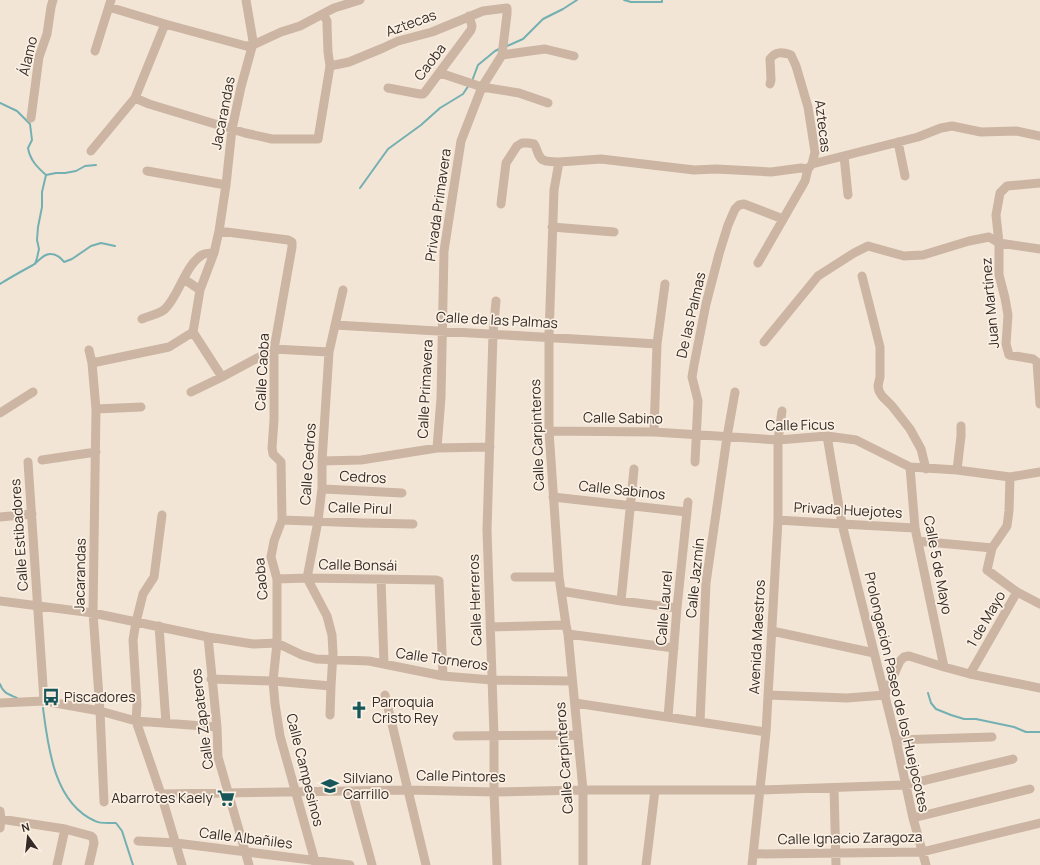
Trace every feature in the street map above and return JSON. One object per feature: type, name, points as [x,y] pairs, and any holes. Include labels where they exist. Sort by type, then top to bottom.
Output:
[{"type":"street","name":"Álamo","points":[[32,118],[39,57],[47,34],[53,0]]},
{"type":"street","name":"Jacarandas","points":[[193,332],[200,290],[214,253],[219,231],[232,129],[241,87],[252,51],[253,44],[246,0]]},
{"type":"street","points":[[95,51],[110,3],[166,24],[244,46],[253,44],[304,24],[338,7],[360,0]]},
{"type":"street","name":"Aztecas","points":[[330,66],[349,62],[398,41],[428,33],[483,11],[507,8],[502,55]]},
{"type":"street","points":[[135,98],[149,104],[232,129],[272,139],[318,139],[330,66],[328,52],[328,25],[323,14]]},
{"type":"street","name":"Caoba","points":[[388,88],[423,94],[471,30],[472,26],[469,16]]},
{"type":"street","points":[[91,151],[135,98],[166,24]]},
{"type":"street","points":[[502,55],[545,49],[574,56]]},
{"type":"street","name":"Aztecas","points":[[758,262],[805,181],[815,152],[808,107],[796,66],[791,55],[783,52],[777,53],[770,59],[770,84]]},
{"type":"street","name":"Privada Primavera","points":[[442,332],[444,251],[461,141],[482,86],[502,55]]},
{"type":"street","points":[[440,73],[482,86],[518,93],[548,103]]},
{"type":"street","points":[[501,204],[506,163],[517,146],[522,143],[534,144],[542,160],[559,162],[601,159],[694,170],[716,169],[771,172],[810,166],[918,137],[941,128],[952,126],[982,132],[1016,131],[1040,136]]},
{"type":"street","points":[[898,142],[905,176]]},
{"type":"street","points":[[844,156],[848,195]]},
{"type":"street","name":"Calle Carpinteros","points":[[559,162],[554,190],[552,227],[549,336],[549,431],[559,577],[568,634],[583,790],[584,865]]},
{"type":"street","points":[[147,171],[226,185]]},
{"type":"street","name":"Juan Martínez","points":[[1038,363],[1033,359],[1009,355],[1006,344],[1008,315],[1005,298],[998,275],[999,243],[996,215],[1000,193],[1007,186],[1040,183]]},
{"type":"street","name":"De las Palmas","points":[[696,462],[698,401],[692,376],[706,304],[728,225],[735,209],[739,205],[744,204],[783,220]]},
{"type":"street","points":[[552,227],[614,232]]},
{"type":"street","name":"Calle Caoba","points":[[219,231],[288,240],[292,242],[274,349],[274,420],[272,448],[273,454],[281,462],[282,476]]},
{"type":"street","points":[[764,342],[818,276],[854,253],[868,246],[904,256],[923,256],[969,241],[989,237],[999,243],[1040,249]]},
{"type":"street","points":[[142,319],[164,311],[193,264],[201,255],[214,253]]},
{"type":"street","points":[[862,276],[880,347],[879,391],[910,429],[921,448],[926,468]]},
{"type":"street","points":[[184,279],[200,290]]},
{"type":"street","points":[[654,432],[657,344],[665,284]]},
{"type":"street","name":"Calle Cedros","points":[[307,578],[318,521],[322,488],[322,461],[330,352],[343,290]]},
{"type":"street","name":"Calle Herreros","points":[[496,301],[493,334],[487,530],[494,736],[496,865]]},
{"type":"street","name":"Calle de las Palmas","points":[[335,325],[442,332],[549,336],[657,344]]},
{"type":"street","points":[[92,363],[169,347],[193,332],[222,377]]},
{"type":"street","name":"Calle Primavera","points":[[437,448],[441,398],[442,332]]},
{"type":"street","points":[[191,392],[274,349],[330,352]]},
{"type":"street","name":"Jacarandas","points":[[89,350],[92,363],[96,409],[93,613],[100,711],[104,802]]},
{"type":"street","points":[[1038,363],[1040,404]]},
{"type":"street","points":[[0,413],[33,392]]},
{"type":"street","name":"Calle Jazmín","points":[[700,722],[706,583],[735,392]]},
{"type":"street","points":[[96,409],[141,407]]},
{"type":"street","name":"Avenida Maestros","points":[[752,865],[766,732],[778,520],[778,440],[782,410]]},
{"type":"street","points":[[957,470],[961,426]]},
{"type":"street","name":"Calle Sabino","points":[[549,431],[654,432],[697,436]]},
{"type":"street","name":"Calle Ficus","points":[[697,436],[778,440],[827,436],[856,440],[910,467],[957,470],[1010,477],[1040,472]]},
{"type":"street","name":"Prolongación Paseo de los Huejocotes","points":[[827,436],[842,524],[896,740],[913,818],[926,865]]},
{"type":"street","points":[[322,461],[361,460],[437,448],[490,447]]},
{"type":"street","points":[[42,460],[96,452]]},
{"type":"street","name":"Calle Estibadores","points":[[28,462],[44,701]]},
{"type":"street","name":"Calle 5 de Mayo","points":[[910,467],[915,528],[944,667]]},
{"type":"street","points":[[621,601],[634,469]]},
{"type":"street","name":"Caoba","points":[[273,681],[277,643],[277,579],[272,557],[274,541],[282,520],[282,476]]},
{"type":"street","name":"1 de Mayo","points":[[970,674],[1018,592],[987,570],[992,548],[1007,526],[1010,477]]},
{"type":"street","name":"Cedros","points":[[322,488],[402,493]]},
{"type":"street","name":"Calle Sabinos","points":[[553,497],[630,505],[687,507]]},
{"type":"street","name":"Calle Laurel","points":[[668,717],[687,507]]},
{"type":"street","points":[[0,517],[32,514]]},
{"type":"street","points":[[162,516],[154,577],[143,594],[133,640],[138,705],[136,721],[161,794],[182,865]]},
{"type":"street","name":"Calle Pirul","points":[[282,520],[413,524]]},
{"type":"street","name":"Privada Huejotes","points":[[778,520],[915,528]]},
{"type":"street","points":[[918,541],[992,548]]},
{"type":"street","points":[[515,577],[559,577]]},
{"type":"street","points":[[307,578],[327,616],[332,634],[333,653],[330,715]]},
{"type":"street","name":"Calle Bonsái","points":[[277,579],[307,578],[439,581],[443,676]]},
{"type":"street","points":[[381,579],[384,664]]},
{"type":"street","points":[[561,591],[677,608]]},
{"type":"street","points":[[1018,592],[1040,604]]},
{"type":"street","points":[[0,601],[93,613],[208,637],[253,644],[277,643]]},
{"type":"street","points":[[490,627],[566,625]]},
{"type":"street","points":[[159,626],[166,722]]},
{"type":"street","points":[[772,631],[874,653]]},
{"type":"street","points":[[568,634],[674,648]]},
{"type":"street","name":"Calle Zapateros","points":[[208,637],[217,727],[218,757],[249,865]]},
{"type":"street","name":"Calle Torneros","points":[[277,643],[302,655],[316,659],[369,661],[443,676],[492,680],[572,681]]},
{"type":"street","points":[[768,695],[847,698],[885,695],[900,661],[904,657],[909,656],[970,674],[1040,688]]},
{"type":"street","points":[[211,679],[273,681],[331,686]]},
{"type":"street","name":"Calle Campesinos","points":[[273,681],[280,736],[315,863]]},
{"type":"street","points":[[385,695],[426,865]]},
{"type":"street","points":[[0,703],[44,701],[100,711],[136,721],[166,722],[217,727]]},
{"type":"street","points":[[574,703],[766,732]]},
{"type":"street","points":[[457,736],[578,735]]},
{"type":"street","points":[[896,740],[992,737]]},
{"type":"street","name":"Calle Pintores","points":[[161,794],[408,790],[494,792],[834,788],[905,785],[1013,759]]},
{"type":"street","points":[[834,788],[836,865]]},
{"type":"street","points":[[913,818],[1030,789]]},
{"type":"street","points":[[646,865],[655,790]]},
{"type":"street","points":[[352,791],[372,865]]},
{"type":"street","points":[[0,820],[65,829],[91,836],[94,843],[89,865]]},
{"type":"street","name":"Calle Ignacio Zaragoza","points":[[753,854],[922,852],[1040,824]]},
{"type":"street","points":[[57,865],[65,829]]},
{"type":"street","name":"Calle Albañiles","points":[[138,841],[176,843],[315,863],[350,865]]},
{"type":"waterway","points":[[507,46],[523,39],[543,19],[577,0]]},
{"type":"waterway","points":[[624,0],[631,2],[662,2],[662,0]]},
{"type":"waterway","points":[[472,81],[478,65],[499,49]]},
{"type":"waterway","points":[[360,188],[388,149],[421,125],[440,108],[463,94],[469,85]]},
{"type":"waterway","points":[[0,103],[17,111],[30,124],[32,140],[28,148],[30,156],[34,163],[46,175],[42,192],[42,207],[38,227],[37,240],[39,249],[35,264]]},
{"type":"waterway","points":[[46,175],[76,171],[85,166],[96,165]]},
{"type":"waterway","points":[[0,284],[33,265],[48,254],[55,255],[64,262],[72,259],[91,246],[101,243],[115,246]]},
{"type":"waterway","points":[[0,684],[4,691],[17,698]]},
{"type":"waterway","points":[[928,693],[931,703],[936,709],[951,715],[964,719],[976,719],[1014,727],[1026,732],[1040,732]]},
{"type":"waterway","points":[[43,708],[47,740],[62,788],[70,801],[81,813],[97,822],[116,823],[122,831],[133,865]]},
{"type":"place","name":"Piscadores","points":[[51,697]]},
{"type":"place","name":"Parroquia Cristo Rey","points":[[359,710]]},
{"type":"place","name":"Silviano Carrillo","points":[[330,786]]},
{"type":"place","name":"Abarrotes Kaely","points":[[226,798]]}]
